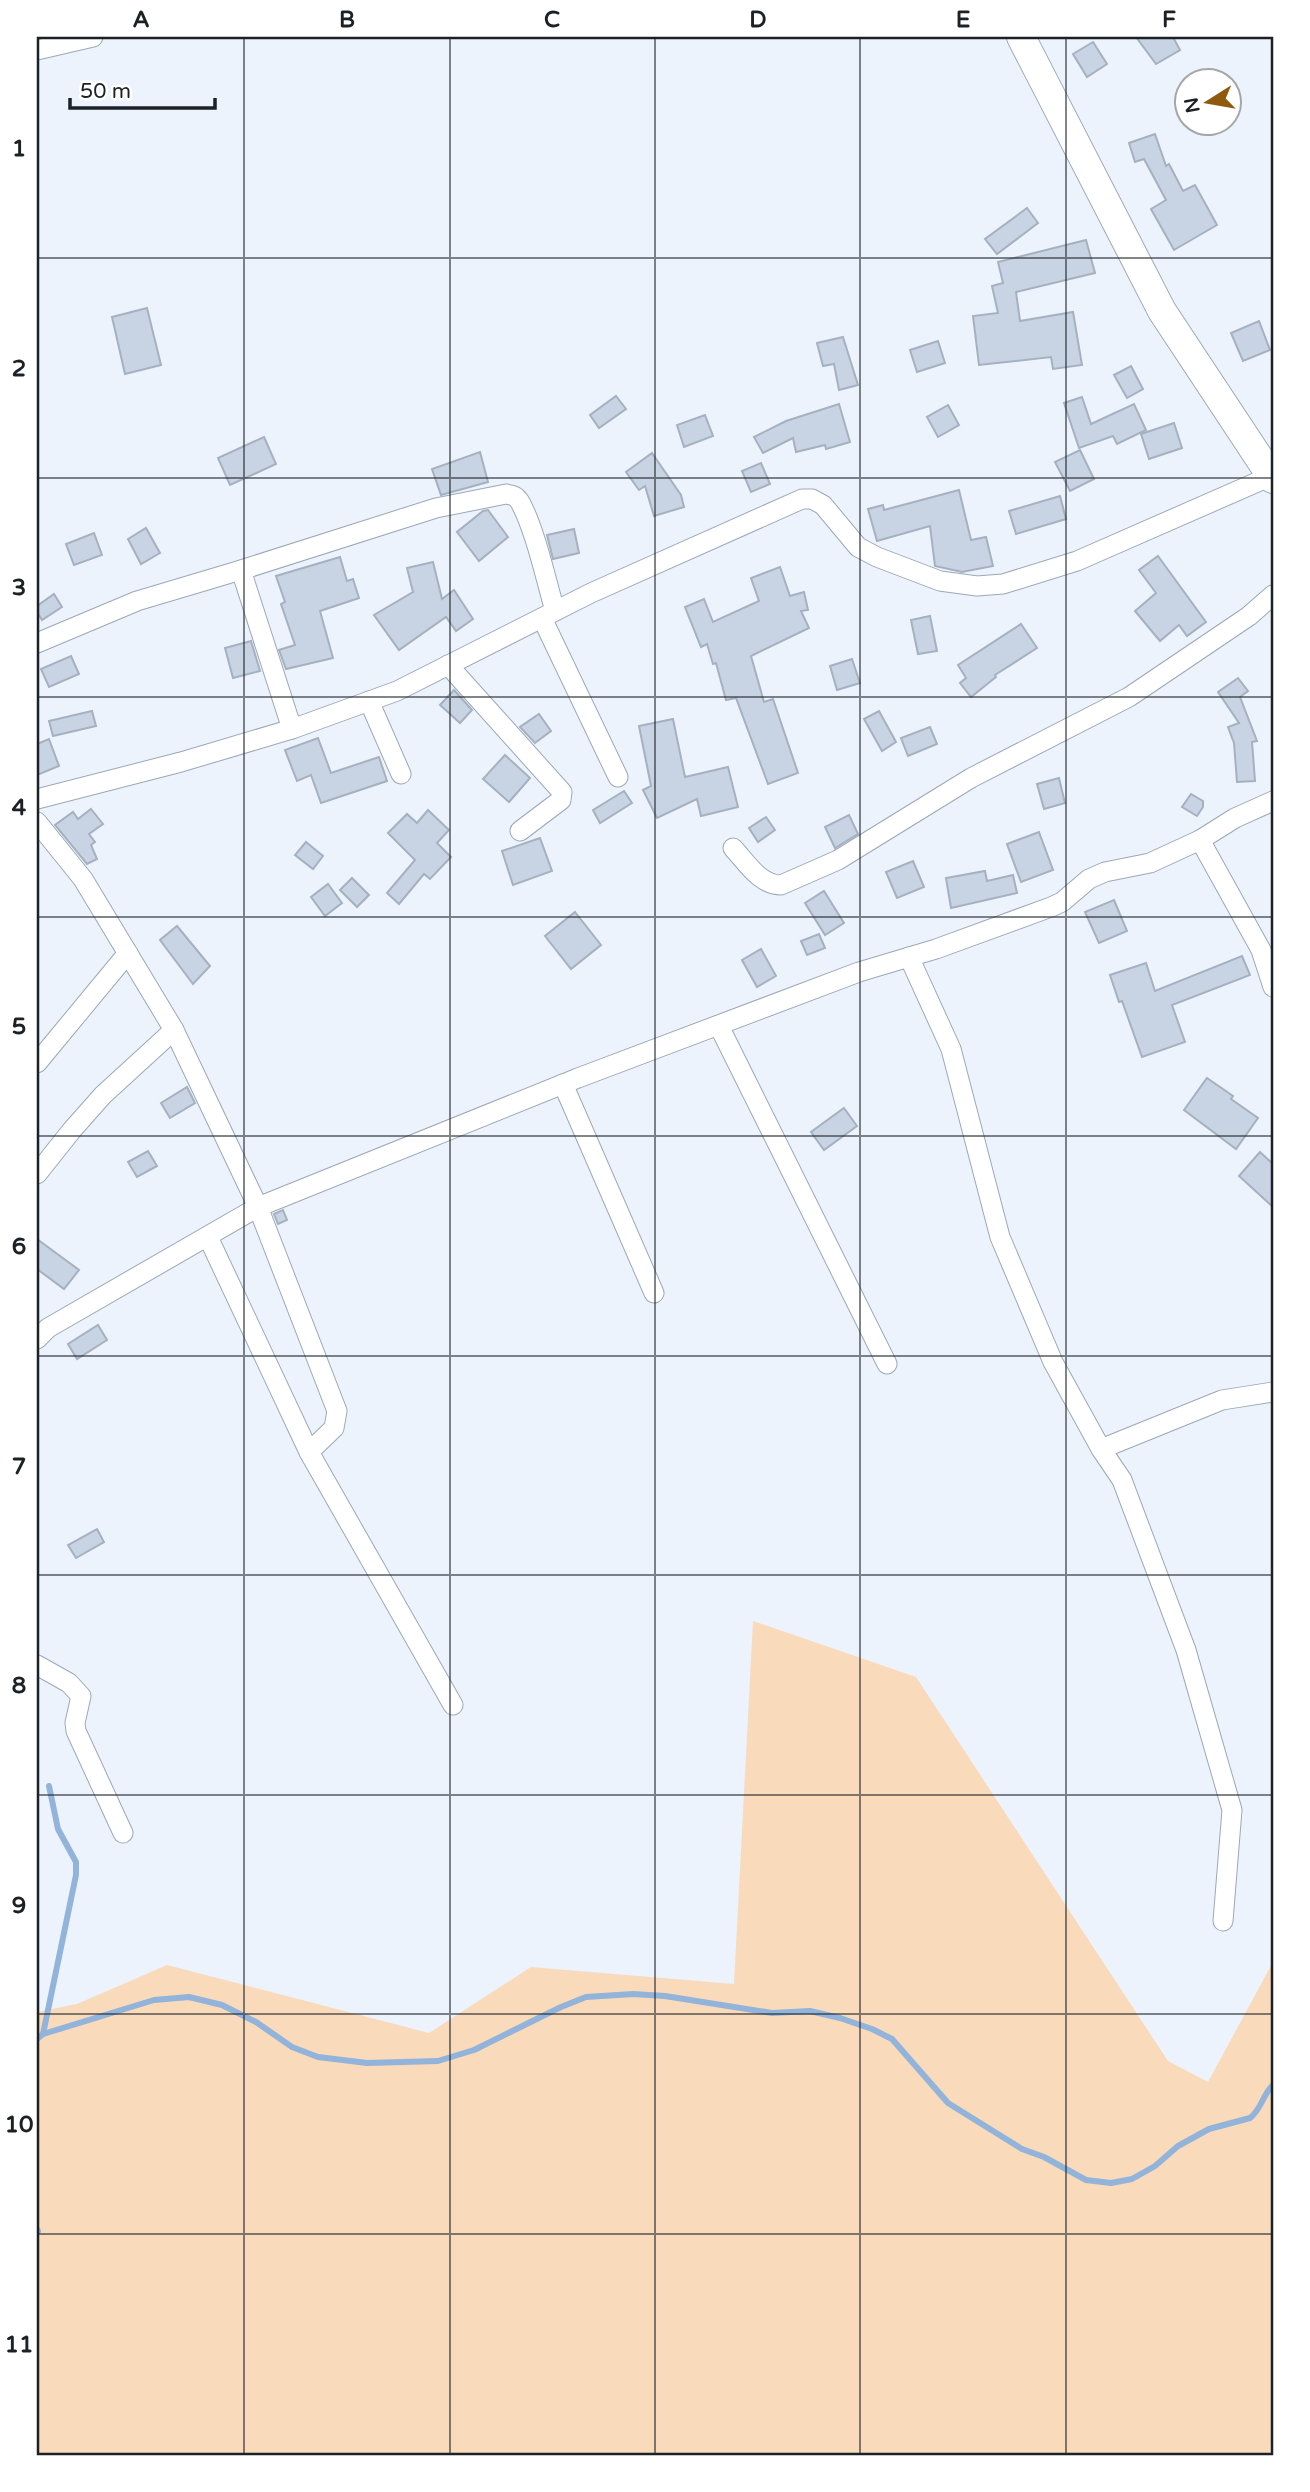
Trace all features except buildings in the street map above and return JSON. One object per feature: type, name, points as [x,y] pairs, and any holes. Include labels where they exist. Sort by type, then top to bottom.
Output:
[{"type":"main road","points":[[1021,37],[1162,311],[1272,478]]},
{"type":"street","points":[[37,50],[93,37]]},
{"type":"street","points":[[37,799],[181,762],[292,729],[397,691],[592,593],[802,499],[812,499],[823,505],[858,547],[877,557],[940,581],[977,586],[1003,584],[1077,561],[1272,478]]},
{"type":"street","points":[[37,643],[136,601],[436,508],[506,494],[514,495],[519,500],[530,529],[548,615],[618,777]]},
{"type":"street","points":[[241,570],[292,729]]},
{"type":"street","points":[[733,848],[771,884],[781,884],[838,860],[971,778],[1129,696],[1249,616],[1273,595]]},
{"type":"street","points":[[448,665],[562,792],[561,800],[520,831]]},
{"type":"street","points":[[369,701],[401,774]]},
{"type":"street","points":[[37,1339],[48,1328],[258,1207],[563,1084],[859,972],[909,957],[1062,902],[1089,879],[1105,872],[1150,863],[1273,801]]},
{"type":"street","points":[[37,822],[83,879],[174,1030],[258,1207],[337,1411],[334,1428],[309,1452]]},
{"type":"street","points":[[1200,839],[1261,950],[1273,987]]},
{"type":"street","points":[[37,1063],[128,953]]},
{"type":"street","points":[[909,957],[951,1049],[1000,1237],[1053,1362],[1101,1448],[1122,1479],[1186,1650],[1232,1810],[1223,1921]]},
{"type":"street","points":[[719,1026],[887,1364]]},
{"type":"street","points":[[37,1174],[103,1095],[174,1030]]},
{"type":"street","points":[[563,1084],[654,1293]]},
{"type":"street","points":[[208,1237],[309,1452],[453,1705]]},
{"type":"street","points":[[1101,1448],[1222,1399],[1273,1392]]},
{"type":"street","points":[[37,1665],[69,1683],[81,1696],[75,1723],[76,1731],[123,1833]]},
{"type":"shaded area","points":[[753,1621],[916,1677],[1168,2061],[1208,2082],[1273,1962],[1273,2412],[1270,2455],[37,2455],[37,2012],[77,2004],[167,1965],[429,2033],[531,1967],[734,1984]]},
{"type":"waterway","points":[[43,2034],[76,1875],[76,1862],[58,1829],[49,1786]]},
{"type":"waterway","points":[[37,2039],[43,2034],[154,2000],[189,1997],[222,2005],[256,2022],[292,2047],[318,2057],[367,2063],[438,2061],[474,2050],[586,1997],[633,1994],[665,1996],[772,2013],[810,2011],[840,2018],[892,2039],[948,2103],[1022,2149],[1044,2157],[1086,2180],[1111,2183],[1132,2179],[1155,2166],[1178,2146],[1209,2129],[1250,2118],[1273,2085]]}]
